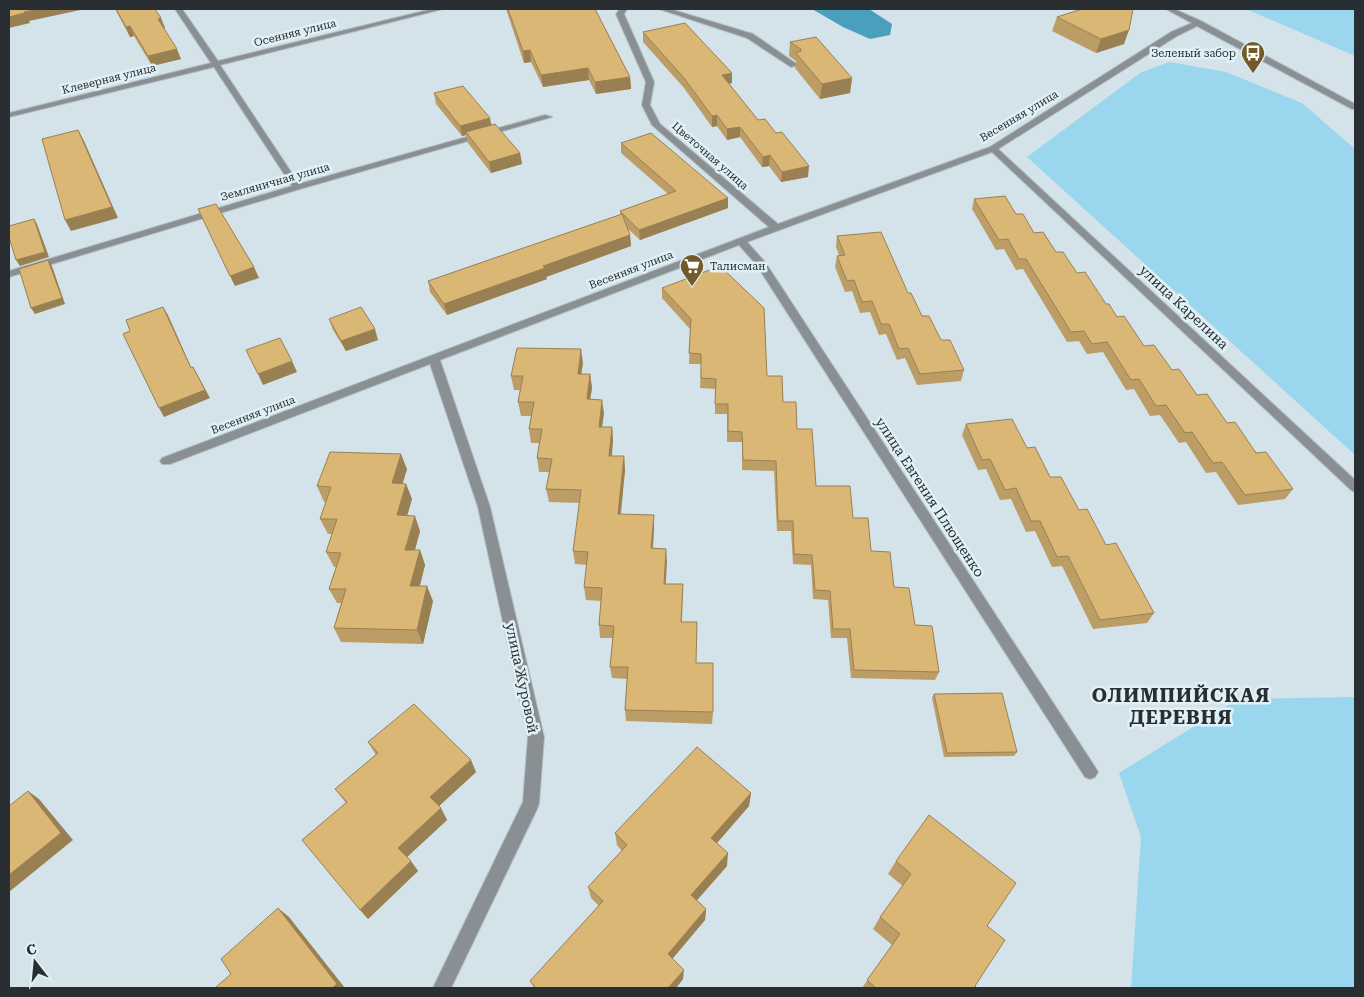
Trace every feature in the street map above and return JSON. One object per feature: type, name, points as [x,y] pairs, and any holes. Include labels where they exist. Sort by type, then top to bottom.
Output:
[{"type":"street","points":[[179,9],[297,187]]},
{"type":"street","name":"Осенняя улица","points":[[214,64],[440,9]]},
{"type":"street","name":"Цветочная улица","points":[[623,9],[620,14],[650,82],[646,105],[656,125],[776,228]]},
{"type":"street","points":[[663,9],[750,36],[794,65]]},
{"type":"street","points":[[1169,9],[1355,107]]},
{"type":"street","name":"Весенняя улица","points":[[166,461],[741,241],[994,149],[1174,34],[1198,23]]},
{"type":"street","name":"Клеверная улица","points":[[9,115],[214,64]]},
{"type":"street","name":"Земляничная улица","points":[[9,274],[297,187],[548,117]]},
{"type":"street","name":"улица Карелина","points":[[994,149],[1355,487]]},
{"type":"street","name":"улица Евгения Плющенко","points":[[741,241],[760,262],[1090,772]]},
{"type":"street","name":"улица Журовой","points":[[434,359],[484,507],[536,737],[530,803],[442,988]]},
{"type":"shaded area","points":[[812,9],[869,9],[892,24],[890,35],[870,39],[843,27]]},
{"type":"shaded area","points":[[1246,9],[1355,9],[1355,56]]},
{"type":"shaded area","points":[[1169,62],[1226,72],[1302,103],[1355,149],[1355,455],[1027,157],[1140,73]]},
{"type":"shaded area","points":[[1355,697],[1355,988],[1131,988],[1141,837],[1119,773],[1238,699]]},
{"type":"building","points":[[9,9],[36,9],[9,17]]},
{"type":"building","points":[[116,9],[155,9],[161,18],[158,19],[177,49],[148,56],[130,26],[126,27]]},
{"type":"building","points":[[508,9],[595,9],[630,77],[595,82],[588,68],[541,75],[530,50],[523,51]]},
{"type":"building","points":[[1082,9],[1133,9],[1129,30],[1101,39],[1057,17]]},
{"type":"building","points":[[685,23],[732,73],[722,75],[758,120],[765,119],[776,133],[782,132],[809,166],[782,172],[770,155],[763,157],[740,127],[727,129],[717,115],[712,116],[684,78],[643,32]]},
{"type":"building","points":[[816,37],[852,78],[822,84],[796,53],[801,51],[801,49],[790,42]]},
{"type":"building","points":[[463,86],[490,118],[460,126],[434,93]]},
{"type":"building","points":[[495,124],[520,153],[489,162],[466,132]]},
{"type":"building","points":[[78,130],[112,207],[65,220],[42,139]]},
{"type":"building","points":[[651,133],[728,198],[639,230],[620,211],[676,191],[621,143]]},
{"type":"building","points":[[1005,196],[1016,214],[1023,214],[1034,233],[1043,232],[1056,252],[1063,252],[1077,273],[1085,272],[1106,304],[1109,304],[1117,317],[1124,316],[1144,346],[1154,345],[1172,370],[1179,369],[1197,395],[1207,394],[1227,423],[1235,422],[1256,453],[1266,452],[1293,489],[1245,495],[1222,462],[1213,463],[1192,432],[1185,433],[1166,405],[1156,406],[1139,379],[1131,380],[1107,342],[1092,344],[1084,331],[1071,332],[1026,259],[1019,259],[1008,239],[999,240],[974,199]]},
{"type":"building","points":[[216,204],[254,267],[230,276],[198,209]]},
{"type":"building","points":[[622,214],[630,235],[444,304],[428,281]]},
{"type":"building","points":[[34,219],[45,252],[16,260],[9,237],[9,226]]},
{"type":"building","points":[[881,232],[908,293],[911,293],[922,316],[929,316],[941,340],[950,340],[964,370],[920,374],[908,348],[899,349],[889,324],[881,324],[872,301],[862,302],[854,280],[847,281],[837,256],[845,255],[837,236]]},
{"type":"building","points":[[48,260],[62,298],[31,308],[19,269]]},
{"type":"building","points":[[720,266],[764,308],[767,376],[782,376],[783,402],[796,402],[797,429],[812,429],[816,486],[850,486],[853,518],[868,518],[871,551],[890,552],[894,587],[909,588],[915,625],[932,626],[939,672],[854,670],[850,629],[833,629],[830,591],[815,590],[812,555],[794,554],[793,521],[778,521],[776,461],[743,460],[742,432],[728,431],[728,404],[715,404],[716,379],[701,378],[701,354],[689,353],[691,319],[662,288]]},
{"type":"building","points":[[163,307],[191,368],[193,367],[205,390],[159,408],[123,334],[130,331],[126,320]]},
{"type":"building","points":[[361,307],[375,329],[341,341],[329,319]]},
{"type":"building","points":[[280,338],[292,361],[258,374],[246,350]]},
{"type":"building","points":[[517,348],[581,349],[578,374],[590,374],[587,399],[602,400],[599,427],[612,427],[609,456],[624,456],[618,514],[654,515],[651,548],[666,549],[664,584],[683,584],[681,622],[697,622],[696,663],[713,663],[713,712],[625,710],[628,667],[610,667],[614,626],[599,625],[602,588],[584,587],[588,552],[573,551],[581,490],[546,489],[552,459],[537,458],[542,429],[529,429],[534,402],[518,402],[523,376],[511,376]]},
{"type":"building","points":[[1012,419],[1027,448],[1035,447],[1050,477],[1061,477],[1079,510],[1087,509],[1106,545],[1116,543],[1154,613],[1100,620],[1068,556],[1057,557],[1040,521],[1031,521],[1016,488],[1005,490],[990,459],[982,460],[966,424]]},
{"type":"building","points":[[330,452],[401,454],[392,483],[406,484],[397,515],[415,516],[405,550],[420,550],[410,586],[427,586],[417,630],[334,628],[346,589],[329,589],[341,553],[326,552],[337,519],[320,519],[331,487],[317,486]]},
{"type":"building","points":[[1002,693],[1017,752],[947,753],[934,694]]},
{"type":"building","points":[[414,704],[471,760],[430,797],[441,808],[398,848],[411,861],[360,910],[302,840],[347,802],[335,789],[378,753],[368,742]]},
{"type":"building","points":[[697,747],[751,793],[711,838],[728,853],[691,895],[706,909],[668,954],[684,970],[668,988],[536,988],[530,981],[603,901],[588,887],[627,845],[615,833]]},
{"type":"building","points":[[28,791],[61,833],[9,875],[9,806]]},
{"type":"building","points":[[929,815],[1016,883],[987,926],[1005,940],[975,986],[977,988],[876,988],[867,980],[900,934],[880,917],[911,874],[896,861]]},
{"type":"building","points":[[278,908],[337,984],[332,988],[215,988],[231,974],[221,959]]},
{"type":"place","name":"Зеленый забор","points":[[1253,74]]},
{"type":"place","name":"Талисман","points":[[692,287]]},
{"type":"district","name":"ОЛИМПИЙСКАЯ ДЕРЕВНЯ","points":[[1181,706]]}]
